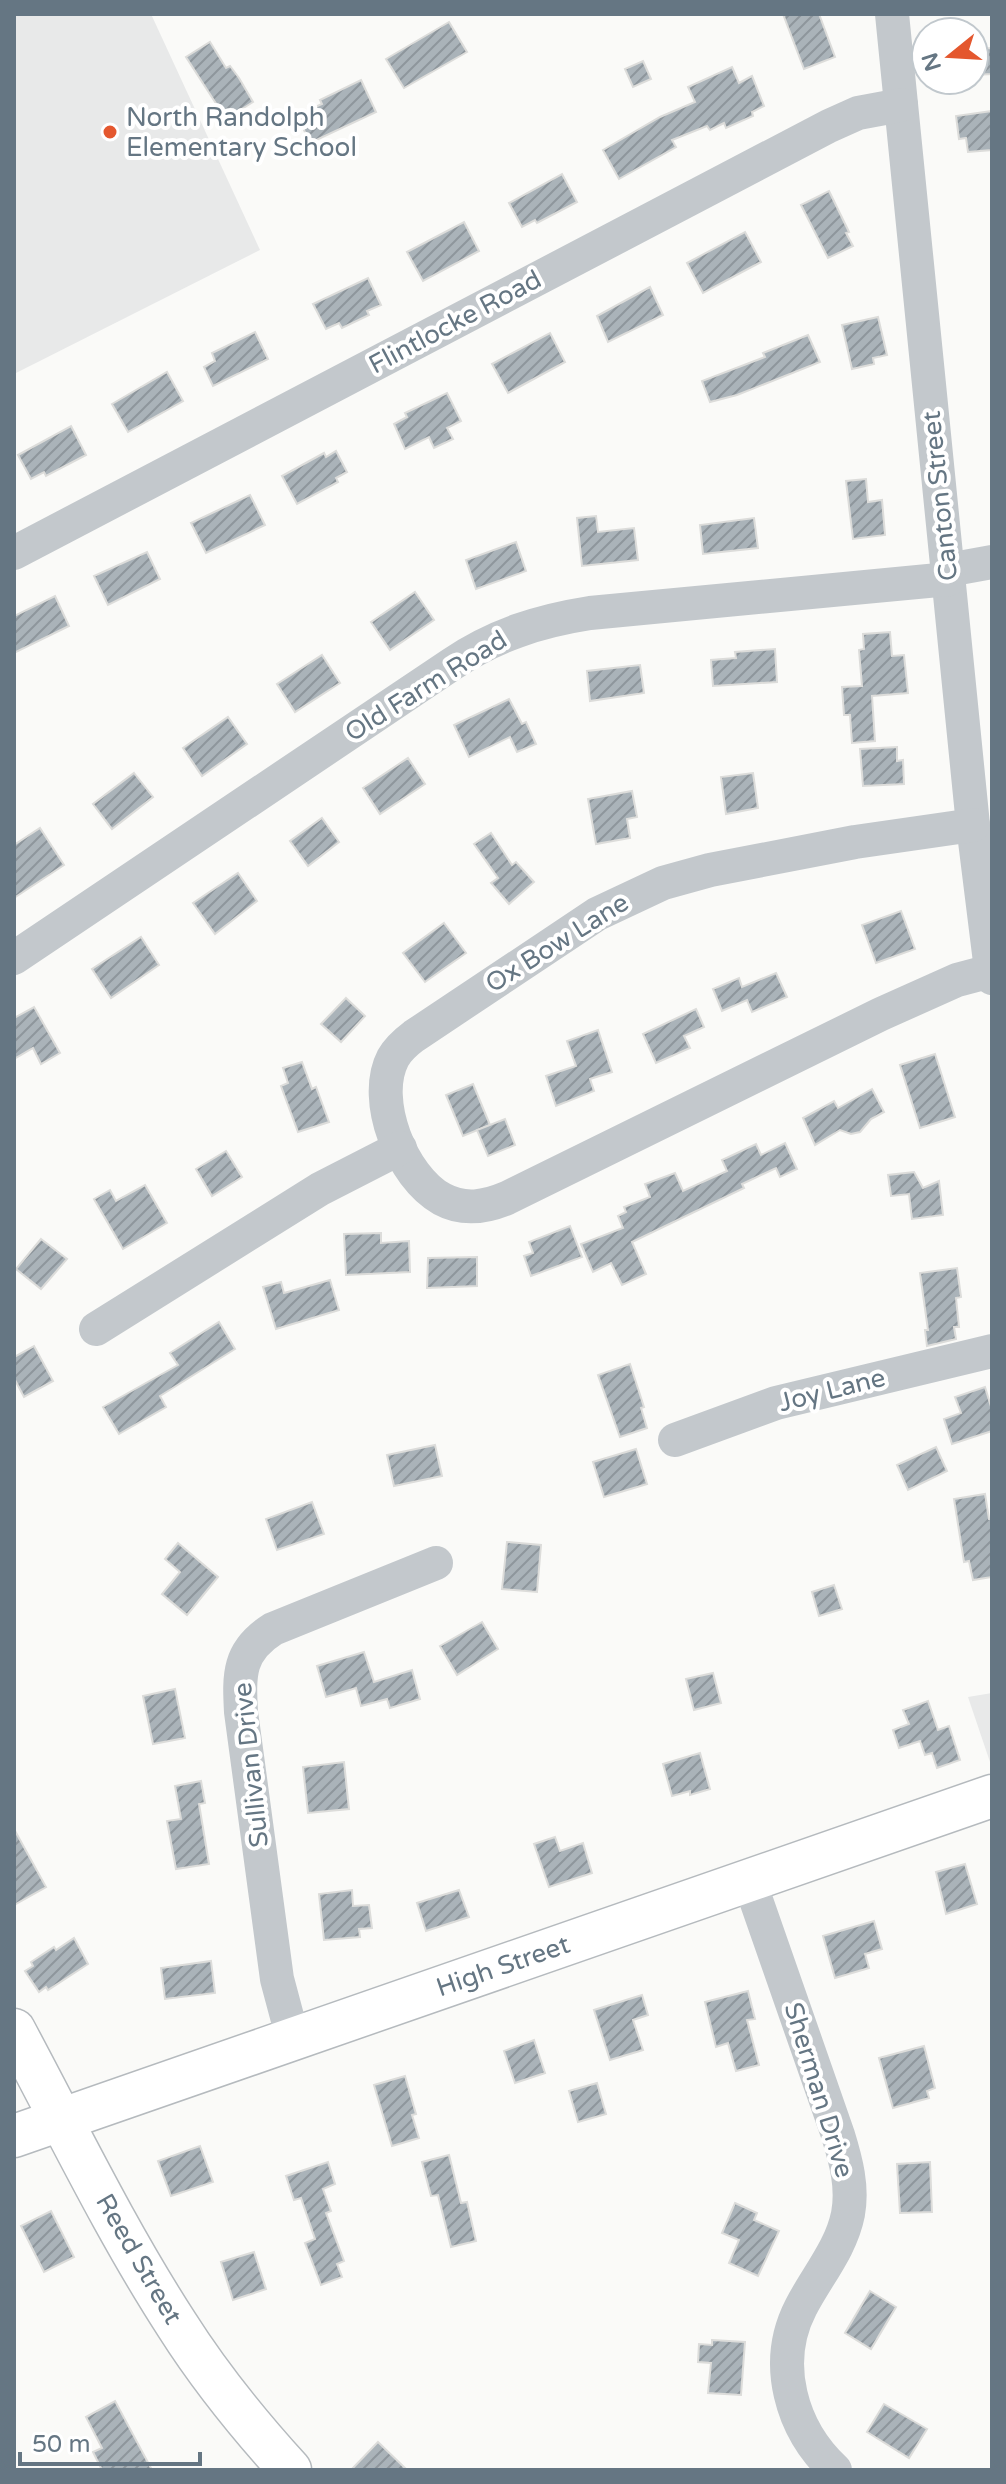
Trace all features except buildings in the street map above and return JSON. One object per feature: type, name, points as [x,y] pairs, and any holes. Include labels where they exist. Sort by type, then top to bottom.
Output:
[{"type":"main road","name":"High Street","points":[[14,2136],[992,1796]]},
{"type":"main road","name":"Reed Street","points":[[14,2030],[131,2247],[178,2327],[234,2404],[290,2470]]},
{"type":"street","name":"Canton Street","points":[[892,14],[973,825],[988,917],[992,978]]},
{"type":"street","name":"Flintlocke Road","points":[[14,553],[829,126],[858,113],[901,105]]},
{"type":"street","name":"Old Farm Road","points":[[14,958],[452,664],[502,636],[555,619],[590,613],[948,574],[992,562]]},
{"type":"street","name":"Ox Bow Lane","points":[[973,825],[878,838],[710,870],[663,883],[597,914],[414,1036],[398,1050],[389,1068],[386,1105],[391,1127],[400,1148],[425,1186],[443,1199],[475,1207],[496,1203],[857,1025],[945,985],[991,971]]},
{"type":"street","points":[[96,1329],[320,1189],[400,1148]]},
{"type":"street","name":"Joy Lane","points":[[675,1440],[776,1403],[992,1351]]},
{"type":"street","name":"Sullivan Drive","points":[[293,2039],[275,1963],[241,1712],[242,1668],[252,1646],[273,1629],[436,1563]]},
{"type":"street","name":"Sherman Drive","points":[[749,1880],[848,2169],[850,2200],[844,2228],[833,2254],[797,2314],[789,2341],[787,2367],[789,2392],[797,2418],[810,2442],[835,2470]]},
{"type":"shaded area","name":"North Randolph Elementary School","points":[[14,14],[151,14],[260,250],[14,374]]},
{"type":"shaded area","points":[[992,1693],[992,1761],[990,1762],[968,1697]]},
{"type":"place","name":"North Randolph Elementary School","points":[[110,132]]}]
